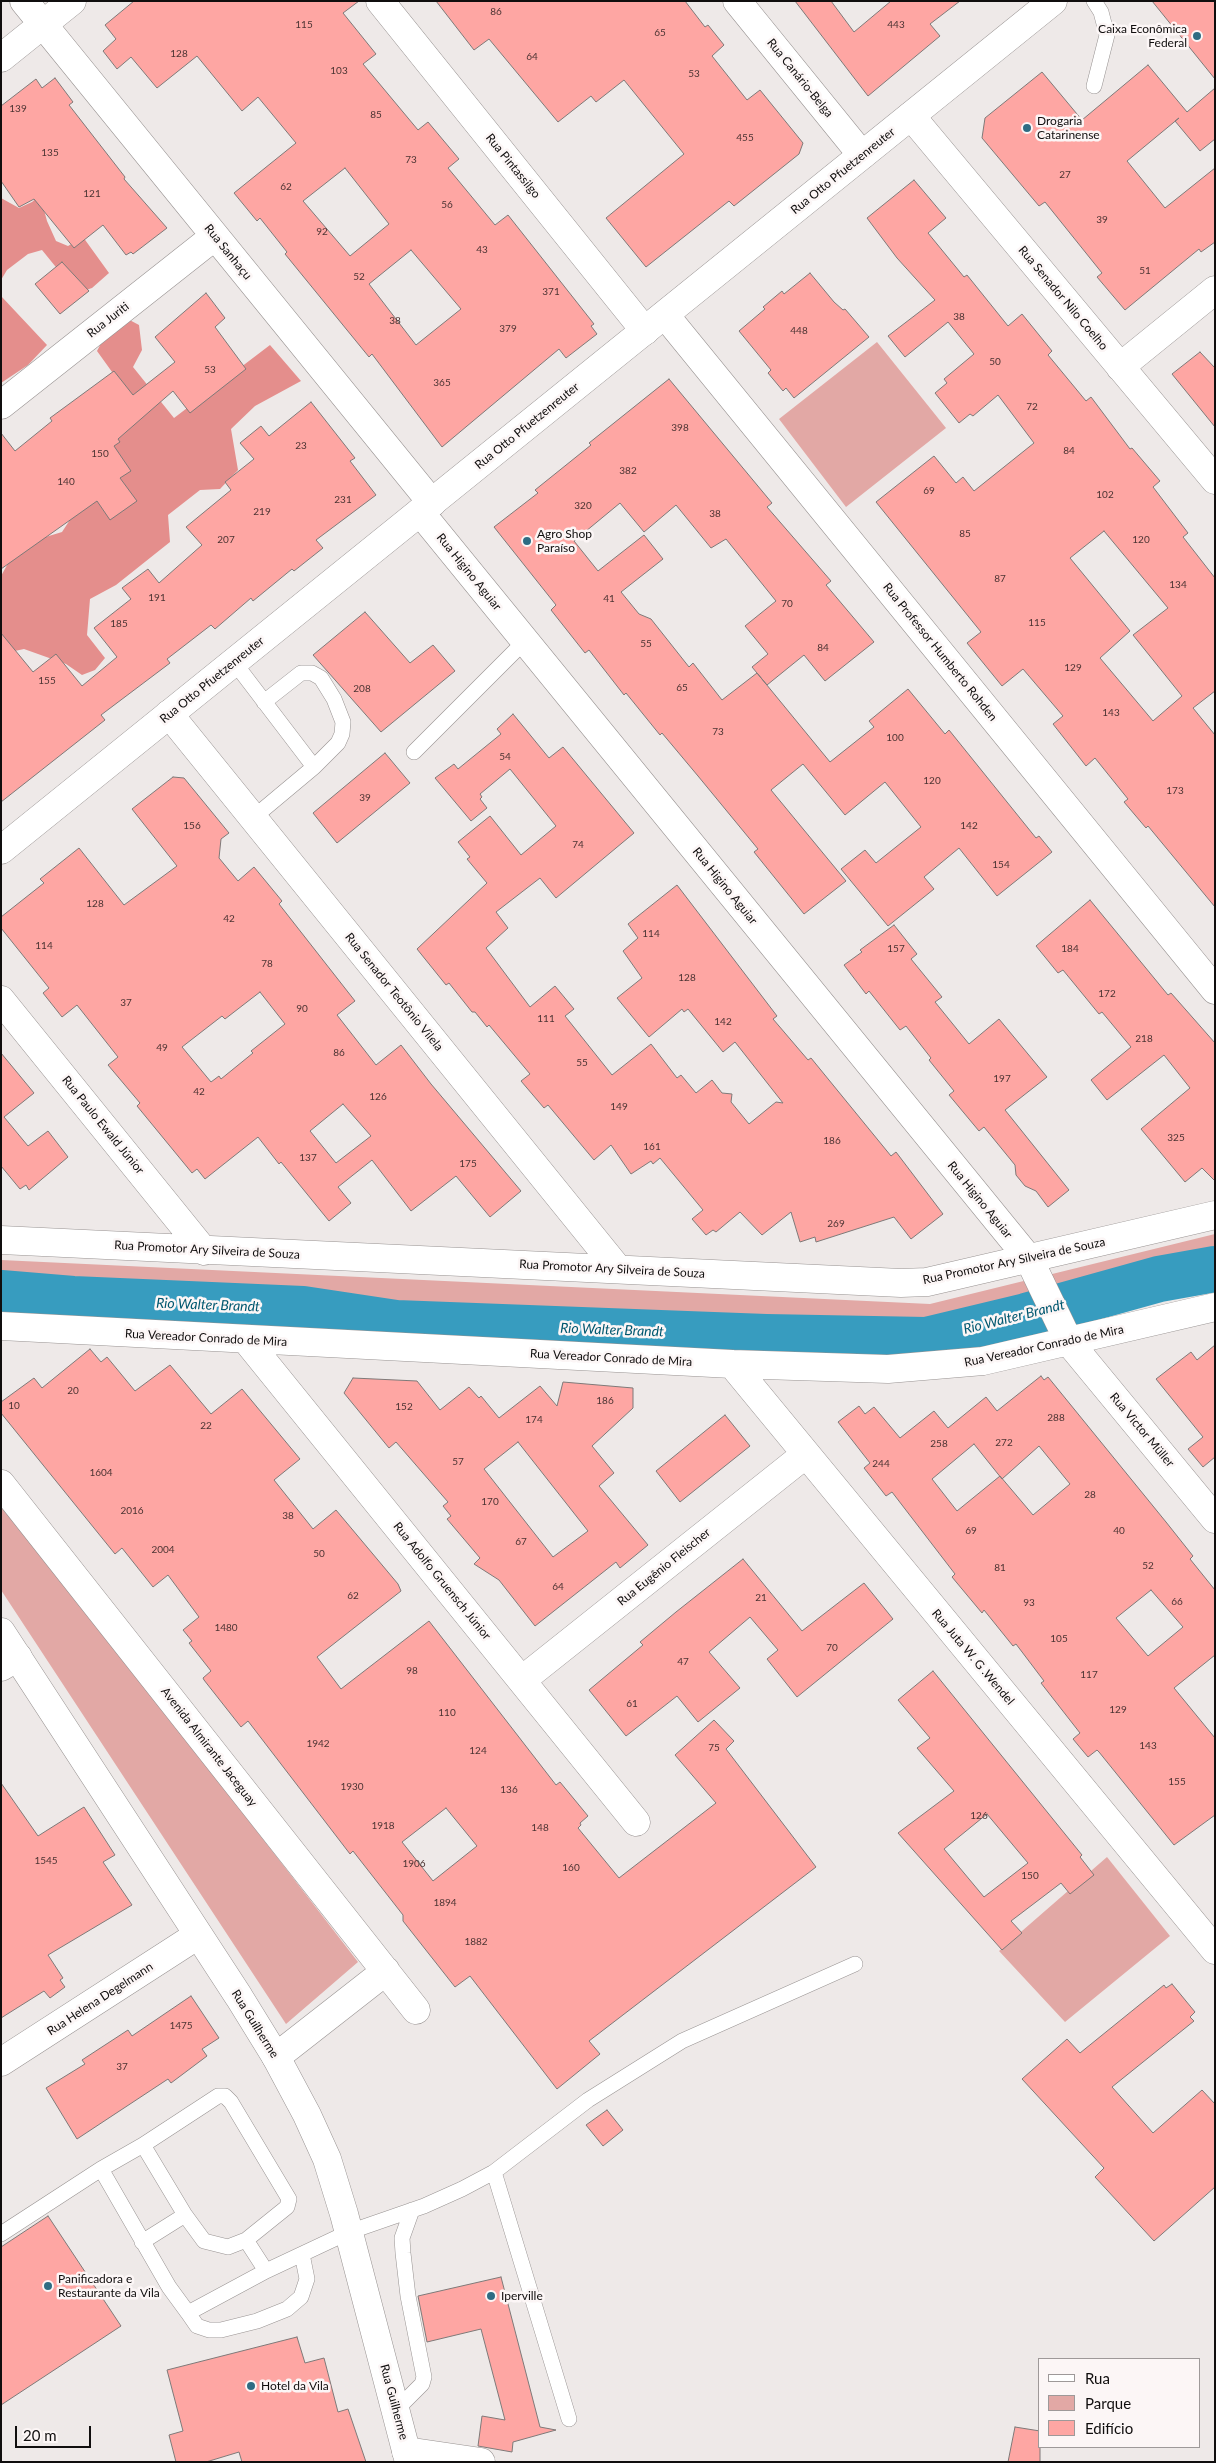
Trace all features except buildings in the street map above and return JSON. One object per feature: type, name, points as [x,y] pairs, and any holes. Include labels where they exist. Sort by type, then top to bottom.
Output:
[{"type":"street","name":"Rua Sanhaçu","points":[[24,1],[215,236],[426,507]]},
{"type":"street","points":[[1,58],[72,1]]},
{"type":"street","name":"Rua Pintassilgo","points":[[380,1],[655,323]]},
{"type":"street","name":"Rua Canário-Belga","points":[[737,1],[862,155]]},
{"type":"street","name":"Rua Otto Pfuetzenreuter","points":[[1,850],[1053,1]]},
{"type":"street","name":"Rua Senador Nilo Coelho","points":[[911,116],[1215,480]]},
{"type":"street","name":"Rua Juriti","points":[[1,405],[215,236]]},
{"type":"street","points":[[1120,367],[1215,290]]},
{"type":"street","name":"Rua Professor Humberto Rohden","points":[[655,323],[1215,990]]},
{"type":"street","name":"Rua Higino Aguiar","points":[[426,507],[525,640],[1029,1260],[1069,1342]]},
{"type":"street","name":"Rua Senador Teotônio Vilela","points":[[169,714],[618,1269]]},
{"type":"street","name":"Rua Paulo Ewald Júnior","points":[[1,1000],[204,1251]]},
{"type":"street","name":"Rua Promotor Ary Silveira de Souza","points":[[1,1240],[901,1283],[927,1282],[1029,1260],[1215,1214]]},
{"type":"street","name":"Rua Vereador Conrado de Mira","points":[[1,1326],[732,1364],[888,1369],[983,1361],[1215,1307]]},
{"type":"street","name":"Rua Adolfo Gruensch Júnior","points":[[247,1340],[636,1822]]},
{"type":"street","name":"Rua Victor Müller","points":[[1069,1342],[1215,1518]]},
{"type":"street","name":"Rua Juta W. G .Wendel","points":[[732,1364],[1215,1950]]},
{"type":"street","name":"Rua Eugênio Fleischer","points":[[522,1680],[806,1454]]},
{"type":"street","name":"Avenida Almirante Jaceguay","points":[[1,1484],[416,2010]]},
{"type":"street","name":"Rua Guilherme","points":[[1,1632],[10,1662],[198,1935],[276,2057],[327,2159],[349,2232],[408,2456]]},
{"type":"street","name":"Rua Helena Degelmann","points":[[1,2062],[198,1935]]},
{"type":"street","points":[[276,2057],[386,1972]]},
{"type":"street","points":[[408,2456],[481,2462]]},
{"type":"lane","points":[[1094,1],[1101,12],[1107,35],[1094,86]]},
{"type":"lane","points":[[414,752],[525,640]]},
{"type":"lane","points":[[234,662],[314,767]]},
{"type":"lane","points":[[253,818],[314,767],[338,744],[343,728],[343,722],[334,699],[321,678],[312,672],[301,673],[264,702]]},
{"type":"lane","points":[[188,2313],[266,2271],[349,2232],[412,2210],[462,2189],[494,2172],[588,2100],[682,2041],[855,1964]]},
{"type":"lane","points":[[1,2234],[218,2096],[225,2096],[231,2102],[290,2199],[287,2207],[246,2240],[228,2247],[204,2240],[185,2215],[143,2145]]},
{"type":"lane","points":[[101,2169],[168,2287],[197,2326],[209,2330],[221,2330],[257,2321],[287,2309],[301,2297],[307,2279],[302,2254]]},
{"type":"lane","points":[[494,2172],[568,2419]]},
{"type":"lane","points":[[396,2410],[422,2384],[424,2376],[408,2296],[403,2253],[402,2238],[412,2210]]},
{"type":"lane","points":[[142,2242],[185,2215]]},
{"type":"lane","points":[[246,2240],[266,2271]]},
{"type":"green space","points":[[877,342],[946,428],[846,507],[779,419]]},
{"type":"green space","points":[[1215,1234],[1215,1278],[905,1350],[1,1314],[1,1260],[930,1304]]},
{"type":"green space","points":[[1,1500],[358,1962],[286,2024],[1,1590]]},
{"type":"green space","points":[[1107,1857],[1170,1936],[1065,2022],[999,1951]]},
{"type":"shaded area","points":[[40,195],[47,221],[56,241],[68,246],[83,237],[109,273],[92,288],[77,293],[42,250],[28,254],[7,270],[1,280],[1,198],[19,208],[32,202]]},
{"type":"shaded area","points":[[1,296],[47,345],[28,365],[1,383]]},
{"type":"shaded area","points":[[122,316],[139,325],[142,350],[133,367],[174,418],[270,345],[301,381],[255,406],[231,429],[238,470],[220,489],[200,490],[168,515],[170,542],[116,585],[90,599],[87,635],[105,658],[95,670],[82,675],[66,664],[24,649],[1,654],[1,576],[11,558],[29,542],[62,532],[83,500],[125,390],[97,351],[107,332]]},
{"type":"waterway","name":"Rio Walter Brandt","points":[[1,1293],[73,1299],[303,1309],[396,1323],[766,1337],[926,1340],[1026,1316],[1159,1279],[1215,1269]]},
{"type":"place","name":"Caixa Econômica Federal","points":[[1197,36]]},
{"type":"place","name":"Drogaria Catarinense","points":[[1027,128]]},
{"type":"place","name":"Agro Shop Paraíso","points":[[527,541]]},
{"type":"place","name":"Panificadora e Restaurante da Vila","points":[[48,2286]]},
{"type":"place","name":"Iperville","points":[[491,2296]]},
{"type":"place","name":"Hotel da Vila","points":[[251,2386]]}]
